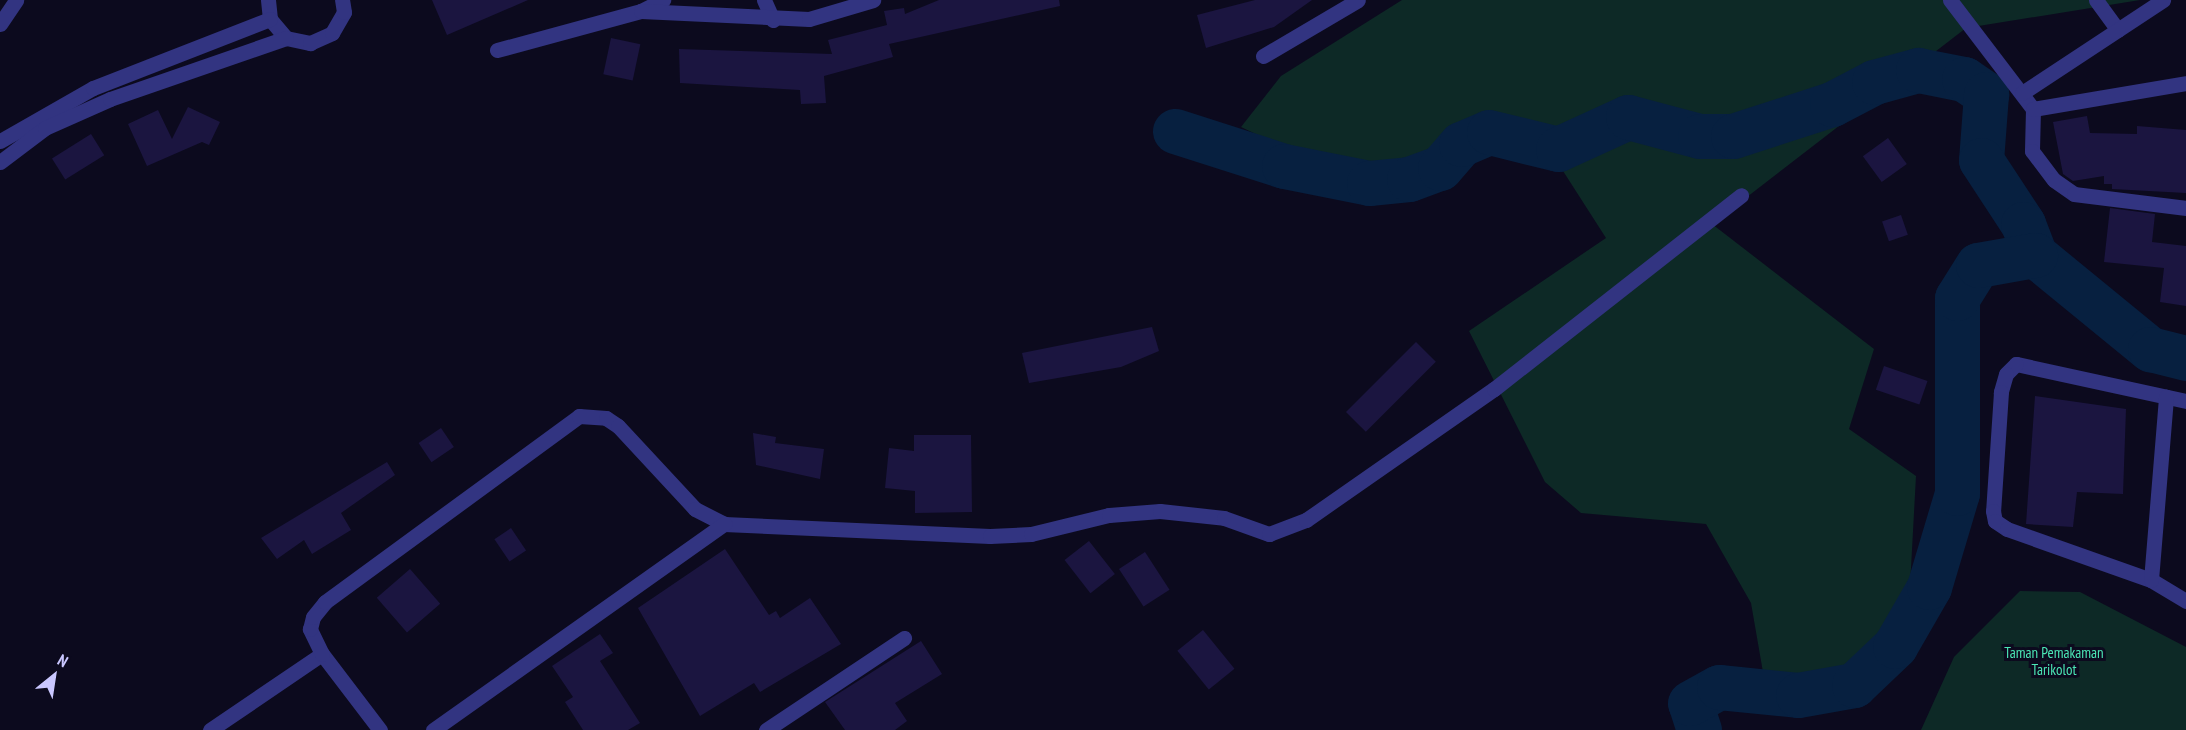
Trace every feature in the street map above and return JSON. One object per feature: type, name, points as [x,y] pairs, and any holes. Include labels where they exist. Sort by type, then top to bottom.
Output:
[{"type":"street","points":[[0,24],[16,0]]},
{"type":"street","points":[[268,0],[270,19],[286,38]]},
{"type":"street","points":[[0,162],[56,123],[286,38],[310,43],[332,33],[344,12],[342,0]]},
{"type":"street","points":[[497,50],[641,11],[663,0]]},
{"type":"street","points":[[764,0],[773,20]]},
{"type":"street","points":[[641,11],[773,20],[836,14],[873,0]]},
{"type":"street","points":[[1263,56],[1358,0]]},
{"type":"street","points":[[1950,0],[2033,108],[2032,151],[2054,180],[2074,194],[2186,208]]},
{"type":"street","points":[[2096,0],[2118,30]]},
{"type":"street","points":[[2022,93],[2163,0]]},
{"type":"street","points":[[0,141],[93,88],[270,19]]},
{"type":"street","points":[[2033,108],[2186,83]]},
{"type":"street","points":[[380,730],[322,654],[310,622],[325,602],[579,416],[606,418],[618,426],[695,509],[724,524],[990,536],[1031,534],[1109,515],[1160,511],[1224,518],[1269,534],[1288,530],[1494,389],[1741,195]]},
{"type":"street","points":[[2186,401],[2032,365],[2016,364],[2006,374],[2001,392],[1995,521],[2151,580],[2186,601]]},
{"type":"street","points":[[2151,580],[2166,397]]},
{"type":"street","points":[[433,730],[724,524]]},
{"type":"street","points":[[766,730],[904,638]]},
{"type":"street","points":[[210,730],[322,654]]},
{"type":"green space","points":[[1402,0],[2140,0],[1966,28],[1712,224],[1874,349],[1849,429],[1916,476],[1909,605],[1844,687],[1764,678],[1751,603],[1706,524],[1581,513],[1545,482],[1469,331],[1606,238],[1538,132],[1342,175],[1241,127],[1281,76]]},
{"type":"green space","name":"Taman Pemakaman Tarikolot","points":[[2020,591],[2080,592],[2186,647],[2186,730],[1921,730],[1954,657]]},
{"type":"building","points":[[432,0],[528,0],[447,35]]},
{"type":"building","points":[[939,0],[1059,0],[1060,6],[889,44],[893,57],[824,76],[826,103],[801,104],[800,90],[680,83],[679,49],[832,54],[828,40],[887,25],[884,11],[904,8],[905,14]]},
{"type":"building","points":[[1255,0],[1312,0],[1274,27],[1206,48],[1197,15]]},
{"type":"building","points":[[611,38],[640,44],[633,80],[603,74]]},
{"type":"building","points":[[188,107],[220,122],[209,145],[202,142],[147,166],[128,124],[158,110],[172,139]]},
{"type":"building","points":[[2087,116],[2090,133],[2137,134],[2137,126],[2186,130],[2186,193],[2112,189],[2112,184],[2104,184],[2104,176],[2073,181],[2063,174],[2053,122]]},
{"type":"building","points":[[91,134],[104,155],[65,180],[52,158]]},
{"type":"building","points":[[1888,138],[1907,164],[1882,182],[1863,156]]},
{"type":"building","points":[[2110,208],[2155,214],[2152,242],[2186,246],[2186,306],[2160,302],[2164,268],[2104,262]]},
{"type":"building","points":[[1901,215],[1908,235],[1889,241],[1882,222]]},
{"type":"building","points":[[1152,327],[1159,351],[1121,367],[1029,383],[1022,353]]},
{"type":"building","points":[[1416,342],[1436,362],[1366,432],[1346,412]]},
{"type":"building","points":[[1884,366],[1927,381],[1919,405],[1876,390]]},
{"type":"building","points":[[2035,396],[2126,409],[2123,494],[2077,492],[2073,527],[2026,524]]},
{"type":"building","points":[[441,428],[454,447],[431,462],[419,443]]},
{"type":"building","points":[[753,433],[776,437],[775,443],[824,449],[820,479],[756,465]]},
{"type":"building","points":[[914,435],[971,435],[972,512],[915,513],[915,491],[885,488],[889,448],[914,451]]},
{"type":"building","points":[[387,462],[395,475],[341,513],[351,530],[312,554],[304,540],[277,559],[261,538]]},
{"type":"building","points":[[511,528],[526,550],[510,562],[494,539]]},
{"type":"building","points":[[1089,541],[1115,574],[1090,593],[1065,560]]},
{"type":"building","points":[[725,549],[769,615],[776,611],[780,618],[810,598],[841,644],[760,692],[754,683],[700,716],[638,608]]},
{"type":"building","points":[[1145,552],[1170,590],[1144,607],[1119,569]]},
{"type":"building","points":[[410,569],[440,604],[407,633],[377,598]]},
{"type":"building","points":[[1203,630],[1234,669],[1209,690],[1177,651]]},
{"type":"building","points":[[600,634],[613,653],[600,661],[640,723],[628,730],[583,730],[565,702],[573,697],[552,666]]},
{"type":"building","points":[[921,641],[942,674],[895,703],[907,721],[895,730],[845,730],[825,702]]},
{"type":"waterway","points":[[1175,131],[1284,166],[1369,183],[1409,179],[1440,168],[1461,144],[1489,132],[1558,149],[1628,117],[1700,136],[1733,136],[1832,104],[1874,82],[1918,70],[1964,79],[1986,94],[1981,160],[2023,224],[2035,255],[2150,349],[2186,358]]},
{"type":"waterway","points":[[1699,730],[1690,703],[1719,687],[1798,695],[1854,685],[1895,646],[1929,587],[1957,493],[1957,298],[1978,265],[2035,255]]}]
